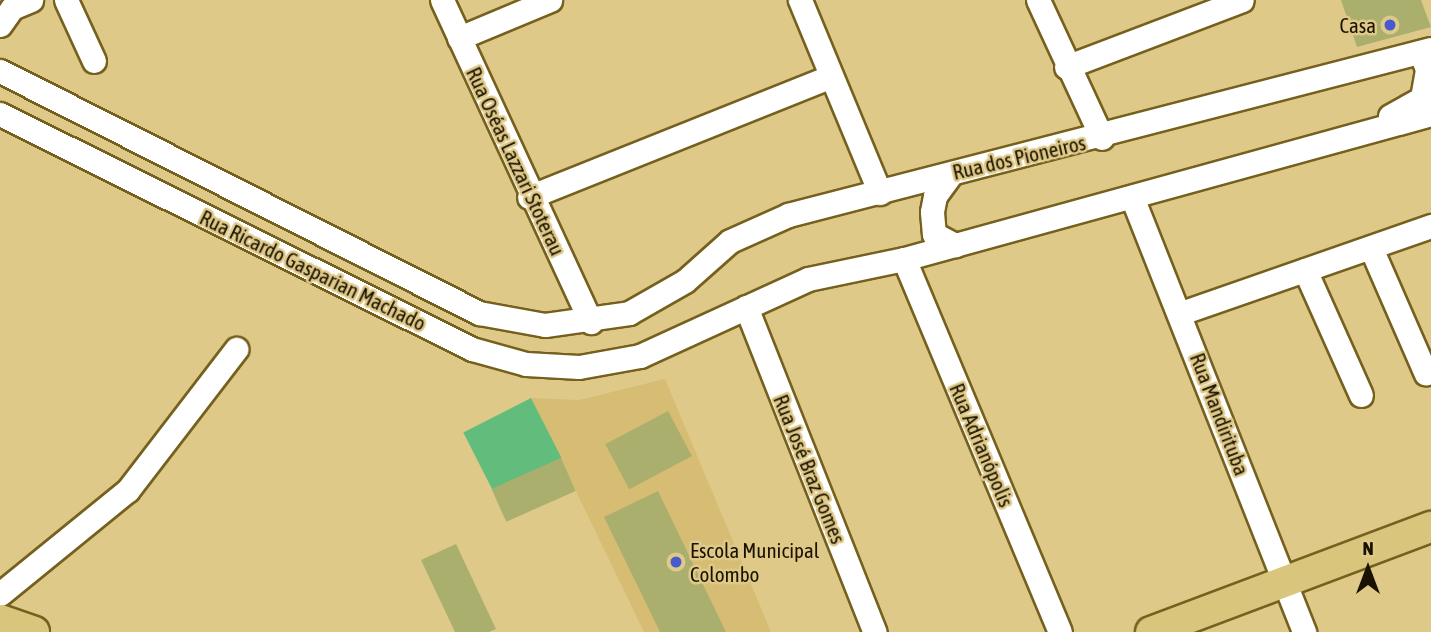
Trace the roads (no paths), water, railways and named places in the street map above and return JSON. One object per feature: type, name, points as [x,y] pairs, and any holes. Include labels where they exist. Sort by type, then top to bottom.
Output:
[{"type":"main road","points":[[1151,632],[1431,527]]},
{"type":"main road","points":[[0,620],[34,632]]},
{"type":"street","points":[[0,25],[12,8],[31,0]]},
{"type":"street","points":[[66,0],[94,61]]},
{"type":"street","name":"Rua Oséas Lazzari Stoterau","points":[[442,0],[529,197],[592,322]]},
{"type":"street","points":[[459,38],[550,0]]},
{"type":"street","points":[[800,0],[880,193]]},
{"type":"street","points":[[1038,0],[1066,67],[1102,138]]},
{"type":"street","points":[[1066,67],[1242,0]]},
{"type":"street","points":[[1322,144],[1422,98],[1427,69],[1425,50]]},
{"type":"street","name":"Rua dos Pioneiros","points":[[629,313],[685,281],[730,241],[788,215],[1102,138],[1425,50]]},
{"type":"street","name":"Rua Ricardo Gasparian Machado","points":[[0,71],[479,313],[545,325],[592,322],[629,313]]},
{"type":"street","points":[[529,197],[831,75]]},
{"type":"street","name":"Rua Ricardo Gasparian Machado","points":[[0,114],[472,349],[526,364],[579,367],[640,356],[746,307]]},
{"type":"street","points":[[746,307],[808,279],[904,259],[1431,114]]},
{"type":"street","points":[[951,173],[934,196],[932,212],[934,234],[955,245]]},
{"type":"street","name":"Rua Mandirituba","points":[[1132,197],[1181,313],[1304,632]]},
{"type":"street","points":[[1181,313],[1431,226]]},
{"type":"street","points":[[1371,248],[1426,374]]},
{"type":"street","name":"Rua Adrianópolis","points":[[904,259],[1060,632]]},
{"type":"street","points":[[1306,270],[1361,395]]},
{"type":"street","name":"Rua José Braz Gomes","points":[[746,307],[875,632]]},
{"type":"street","points":[[0,594],[128,490],[236,349]]},
{"type":"place","name":"Casa","points":[[1390,25]]},
{"type":"place","name":"Escola Municipal Colombo","points":[[676,562]]}]
